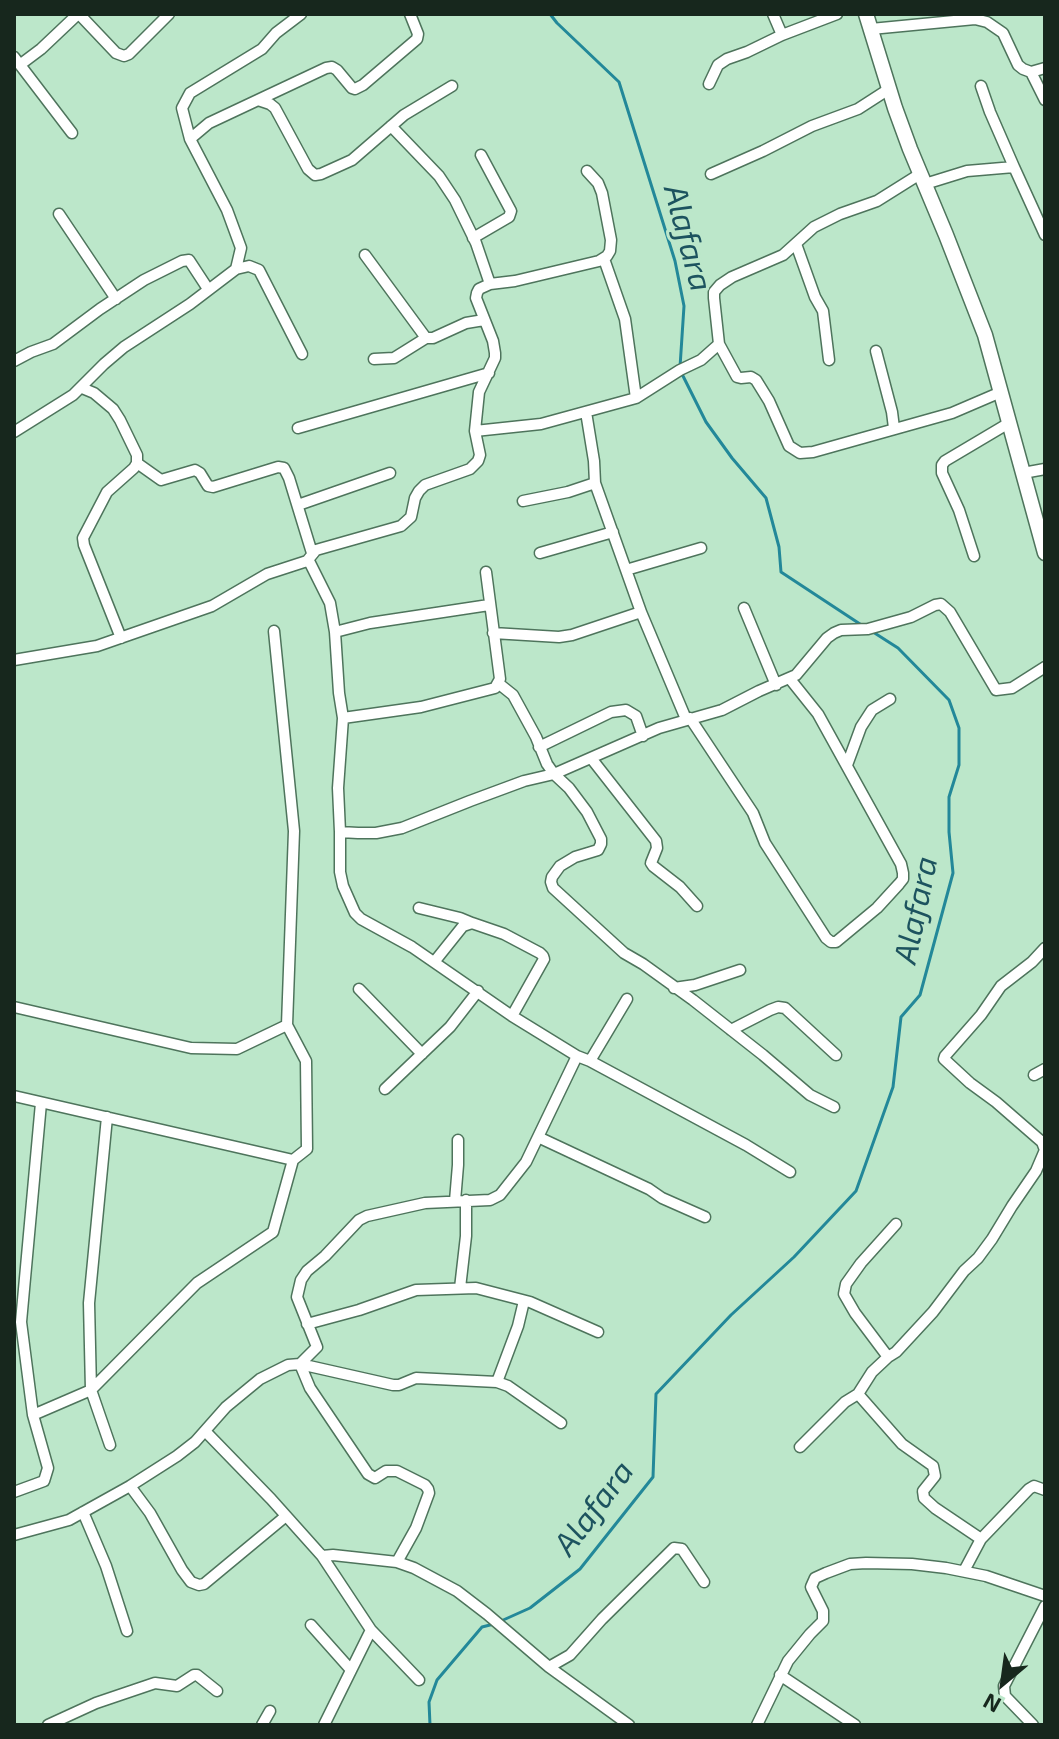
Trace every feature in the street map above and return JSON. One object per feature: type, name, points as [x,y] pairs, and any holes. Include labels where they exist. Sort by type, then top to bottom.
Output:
[{"type":"street","points":[[72,133],[17,61],[41,49],[79,14],[116,53],[124,56],[169,14]]},
{"type":"street","points":[[236,269],[241,248],[227,210],[190,139],[182,108],[190,93],[262,49],[276,33],[301,14]]},
{"type":"street","points":[[190,139],[209,123],[326,68],[337,70],[352,88],[363,85],[417,39],[410,14]]},
{"type":"street","points":[[773,14],[782,35]]},
{"type":"street","points":[[709,84],[721,62],[837,14]]},
{"type":"street","points":[[866,14],[910,149],[971,297],[1001,392],[1045,553]]},
{"type":"street","points":[[871,29],[956,17],[975,19],[1003,33],[1018,65],[1023,69],[1031,72],[1045,68]]},
{"type":"street","points":[[1031,72],[1045,100]]},
{"type":"street","points":[[258,100],[275,108],[308,169],[315,175],[352,160],[404,115],[452,86]]},
{"type":"street","points":[[981,86],[1045,235]]},
{"type":"street","points":[[711,174],[812,126],[858,109],[889,89]]},
{"type":"street","points":[[391,126],[439,176],[455,200],[490,284]]},
{"type":"street","points":[[473,238],[509,217],[511,211],[481,155]]},
{"type":"street","points":[[1001,392],[952,413],[800,453],[789,446],[761,386],[754,378],[737,377],[719,344],[714,298],[716,288],[732,277],[783,255],[814,227],[840,214],[877,201],[922,179],[1014,167]]},
{"type":"street","points":[[14,660],[97,646],[212,606],[267,574],[310,557],[316,550],[401,526],[411,517],[415,498],[425,485],[470,469],[480,455],[475,431],[479,392],[495,358],[493,341],[476,298],[477,293],[490,284],[515,281],[604,259],[610,251],[611,240],[602,193],[587,171]]},
{"type":"street","points":[[59,214],[116,299]]},
{"type":"street","points":[[796,244],[823,311],[829,360]]},
{"type":"street","points":[[365,255],[426,338]]},
{"type":"street","points":[[604,259],[625,319],[636,398]]},
{"type":"street","points":[[14,361],[53,344],[144,280],[182,261],[189,260],[208,289]]},
{"type":"street","points":[[14,432],[82,388],[124,347],[190,304],[236,269],[249,266],[259,270],[302,354]]},
{"type":"street","points":[[374,359],[394,358],[426,338],[433,338],[466,323],[484,320]]},
{"type":"street","points":[[475,431],[541,424],[636,398],[701,360],[719,344]]},
{"type":"street","points":[[876,351],[894,428]]},
{"type":"street","points":[[298,428],[489,373]]},
{"type":"street","points":[[82,388],[94,393],[113,409],[137,455],[134,468],[107,492],[83,538],[121,638]]},
{"type":"street","points":[[586,412],[595,483],[641,612],[688,719],[753,813],[765,843],[826,938],[833,943],[877,908],[903,879],[901,864],[818,714],[790,679]]},
{"type":"street","points":[[974,556],[941,468],[945,461],[1009,423]]},
{"type":"street","points":[[137,463],[161,480],[196,470],[210,487],[282,467],[285,469],[298,505],[310,557],[330,603],[335,632],[343,718],[338,788],[340,872],[355,913],[368,924],[435,961],[512,1016],[577,1056],[746,1145],[790,1172]]},
{"type":"street","points":[[1023,473],[1045,469]]},
{"type":"street","points":[[298,505],[390,473]]},
{"type":"street","points":[[523,501],[595,483]]},
{"type":"street","points":[[540,553],[613,532]]},
{"type":"street","points":[[626,570],[701,548]]},
{"type":"street","points":[[343,718],[421,707],[495,688],[500,679],[486,572]]},
{"type":"street","points":[[340,832],[376,833],[402,828],[524,781],[554,774],[659,728],[722,710],[796,675],[834,633],[898,621],[930,606],[941,604],[950,612],[996,690],[1012,688],[1045,667]]},
{"type":"street","points":[[335,632],[370,623],[489,605]]},
{"type":"street","points":[[744,608],[776,685]]},
{"type":"street","points":[[493,633],[559,637],[641,612]]},
{"type":"street","points":[[33,1415],[91,1390],[197,1283],[273,1232],[293,1160],[307,1149],[306,1061],[287,1025],[294,831],[274,631]]},
{"type":"street","points":[[498,683],[513,695],[547,764],[569,788],[599,833],[601,844],[595,852],[575,857],[560,866],[552,877],[553,888],[624,953],[693,1000],[810,1095],[834,1107]]},
{"type":"street","points":[[847,765],[861,727],[872,710],[890,699]]},
{"type":"street","points":[[539,747],[611,712],[626,710],[636,716],[643,736]]},
{"type":"street","points":[[591,758],[656,841],[653,866],[680,887],[697,906]]},
{"type":"street","points":[[419,908],[460,918],[504,934],[543,956],[512,1016]]},
{"type":"street","points":[[435,961],[463,926],[472,923]]},
{"type":"street","points":[[800,1447],[845,1402],[858,1394],[872,1372],[925,1322],[992,1239],[1036,1171],[1045,1150],[1042,1142],[944,1059],[1001,986],[1045,948]]},
{"type":"street","points":[[674,988],[695,985],[740,970]]},
{"type":"street","points":[[359,989],[422,1054]]},
{"type":"street","points":[[385,1089],[450,1027],[478,991]]},
{"type":"street","points":[[590,1061],[627,999]]},
{"type":"street","points":[[14,1007],[191,1048],[237,1049],[287,1025]]},
{"type":"street","points":[[731,1030],[770,1010],[785,1008],[836,1055]]},
{"type":"street","points":[[300,1364],[317,1347],[297,1297],[301,1280],[359,1220],[367,1216],[425,1203],[490,1200],[500,1195],[526,1162],[577,1056]]},
{"type":"street","points":[[1034,1075],[1045,1069]]},
{"type":"street","points":[[14,1096],[293,1160]]},
{"type":"street","points":[[14,1492],[44,1481],[48,1468],[33,1415],[21,1322],[41,1103]]},
{"type":"street","points":[[107,1117],[89,1303],[91,1390],[110,1445]]},
{"type":"street","points":[[538,1137],[705,1217]]},
{"type":"street","points":[[458,1140],[460,1200],[466,1236],[460,1288]]},
{"type":"street","points":[[888,1357],[844,1294],[846,1284],[861,1263],[896,1224]]},
{"type":"street","points":[[307,1324],[416,1290],[476,1288],[524,1301],[598,1332]]},
{"type":"street","points":[[497,1382],[524,1301]]},
{"type":"street","points":[[300,1364],[310,1388],[368,1474],[375,1478],[386,1471],[397,1471],[428,1489],[416,1528],[397,1562]]},
{"type":"street","points":[[14,1535],[58,1523],[130,1486],[177,1456],[226,1407],[260,1379],[288,1365],[300,1364],[393,1385],[416,1378],[497,1382],[508,1386],[561,1423]]},
{"type":"street","points":[[858,1394],[902,1444],[933,1466],[935,1476],[923,1491],[924,1498],[981,1539]]},
{"type":"street","points":[[205,1431],[322,1556],[371,1630],[419,1680]]},
{"type":"street","points":[[130,1486],[150,1513],[182,1570],[191,1582],[199,1585],[286,1516]]},
{"type":"street","points":[[964,1571],[981,1539],[1029,1489],[1034,1486],[1045,1490]]},
{"type":"street","points":[[83,1512],[106,1566],[127,1631]]},
{"type":"street","points":[[549,1667],[570,1655],[674,1548],[682,1549],[704,1582]]},
{"type":"street","points":[[322,1556],[397,1562],[430,1576],[457,1591],[549,1667],[629,1725]]},
{"type":"street","points":[[757,1725],[788,1661],[823,1621],[823,1611],[811,1587],[815,1578],[850,1564],[912,1564],[986,1576],[1045,1596]]},
{"type":"street","points":[[1033,1725],[1003,1691],[1021,1649],[1045,1606]]},
{"type":"street","points":[[311,1625],[351,1670]]},
{"type":"street","points":[[324,1725],[371,1630]]},
{"type":"street","points":[[48,1725],[96,1703],[155,1683],[177,1686],[194,1675],[217,1691]]},
{"type":"street","points":[[780,1675],[855,1725]]},
{"type":"street","points":[[262,1725],[270,1711]]},
{"type":"waterway","name":"Alafara","points":[[550,14],[619,82],[675,261],[684,306],[680,367]]},
{"type":"waterway","name":"Alafara","points":[[682,374],[706,422],[766,498],[779,547],[781,572],[863,626]]},
{"type":"waterway","name":"Alafara","points":[[501,1621],[530,1608],[580,1569],[653,1477],[656,1394],[856,1191],[893,1087],[901,1017],[920,995],[953,873],[949,797],[959,765],[959,728],[949,700],[898,648],[873,632]]},
{"type":"waterway","name":"Alafara","points":[[430,1725],[429,1702],[437,1680],[482,1627],[494,1624]]}]
